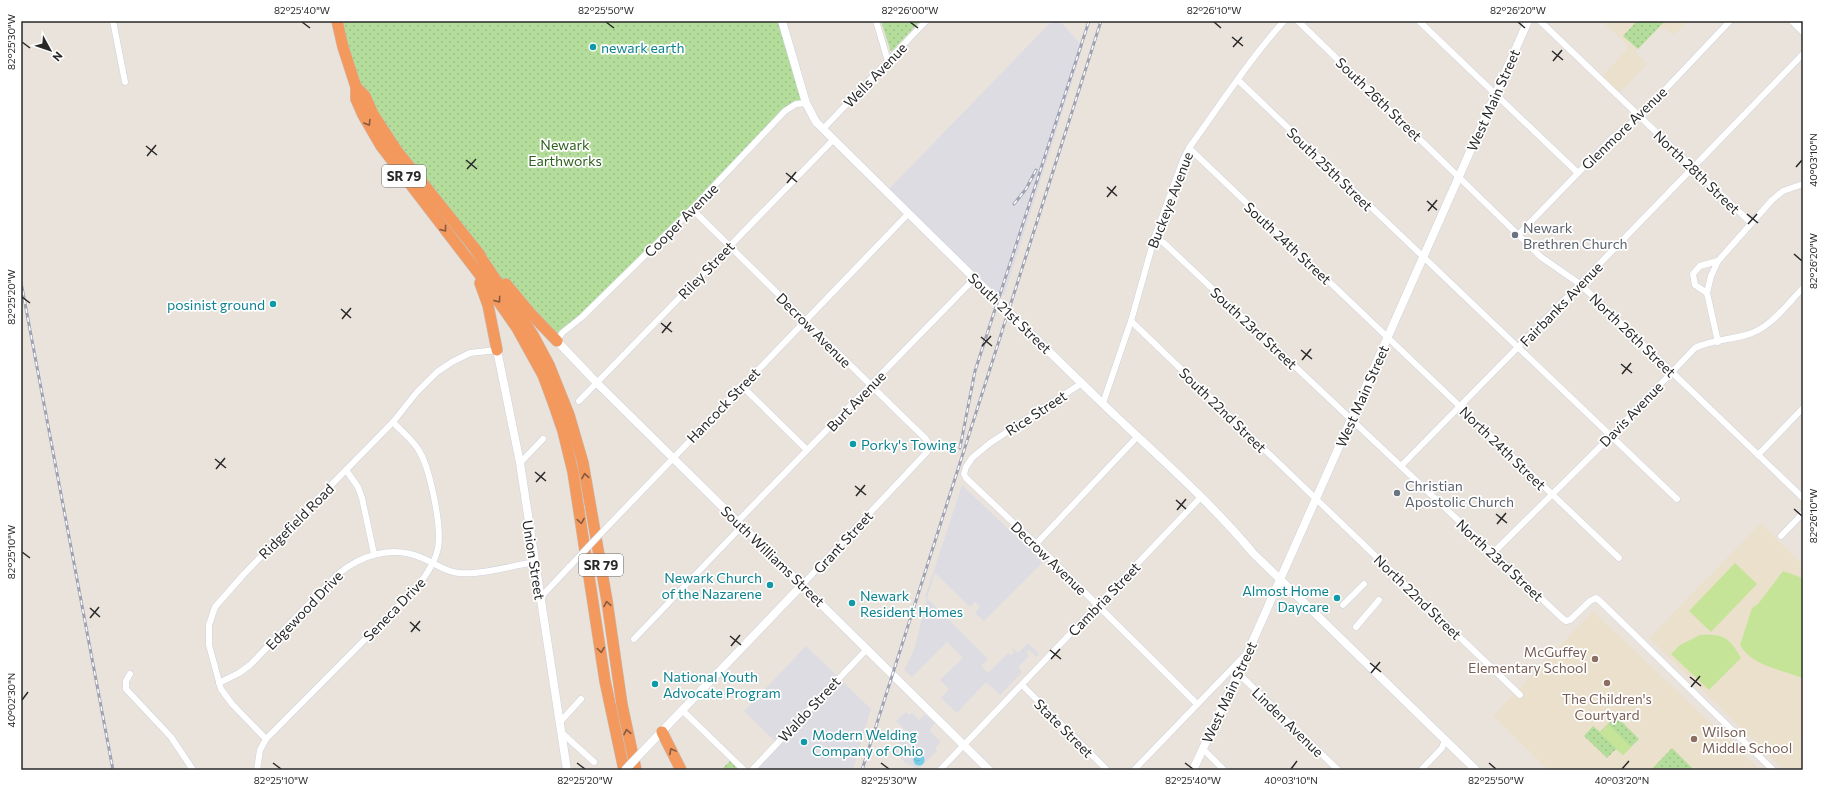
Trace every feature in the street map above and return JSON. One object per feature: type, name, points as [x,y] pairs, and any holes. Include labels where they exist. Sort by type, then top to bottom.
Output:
[{"type":"highway","name":"SR 79","points":[[337,21],[356,87],[356,99],[363,115],[381,146],[505,310],[543,375],[563,431],[578,504],[605,681],[625,770]]},
{"type":"highway","name":"SR 79","points":[[356,87],[365,96],[373,114],[397,151],[475,249],[533,335],[548,364],[569,415],[583,463],[607,601],[622,705],[636,770]]},
{"type":"highway","points":[[475,249],[495,270],[531,314],[557,341]]},
{"type":"highway","points":[[466,258],[483,289],[487,300],[497,350]]},
{"type":"highway","points":[[662,732],[681,770]]},
{"type":"main road","name":"South 21st Street","points":[[782,21],[806,103],[811,115],[833,140],[974,279],[1138,436],[1232,529],[1253,553],[1476,770]]},
{"type":"main road","name":"West Main Street","points":[[1193,770],[1248,652],[1528,21]]},
{"type":"main road","points":[[1793,21],[1803,31]]},
{"type":"main road","name":"South Williams Street","points":[[557,341],[596,382],[989,770]]},
{"type":"main road","name":"Union Street","points":[[497,350],[520,463],[567,770]]},
{"type":"main road","name":"Grant Street","points":[[625,770],[802,585]]},
{"type":"street","points":[[113,21],[125,82]]},
{"type":"street","points":[[876,21],[888,61]]},
{"type":"street","name":"Wells Avenue","points":[[823,129],[926,21]]},
{"type":"street","name":"Buckeye Avenue","points":[[1103,403],[1131,321],[1154,238],[1177,173],[1189,148],[1268,39],[1284,21]]},
{"type":"street","name":"South 26th Street","points":[[1298,21],[1459,176]]},
{"type":"street","points":[[1419,21],[1578,173]]},
{"type":"street","name":"North 28th Street","points":[[1540,21],[1750,223]]},
{"type":"street","name":"Glenmore Avenue","points":[[1518,235],[1612,138],[1639,117],[1730,21]]},
{"type":"street","name":"Fairbanks Avenue","points":[[1401,466],[1803,54]]},
{"type":"street","name":"South 25th Street","points":[[1238,80],[1677,499]]},
{"type":"street","name":"Cooper Avenue","points":[[557,341],[562,333],[582,317],[692,209],[785,111],[796,104],[806,103]]},
{"type":"street","name":"Riley Street","points":[[578,401],[833,140]]},
{"type":"street","name":"South 24th Street","points":[[1189,148],[1388,338]]},
{"type":"street","name":"North 26th Street","points":[[1459,176],[1541,257],[1580,284],[1803,498]]},
{"type":"street","points":[[1718,342],[1707,293],[1718,260],[1750,223],[1783,191],[1803,184]]},
{"type":"street","name":"Decrow Avenue","points":[[692,209],[730,245],[804,321],[926,439],[929,445],[927,452]]},
{"type":"street","name":"Hancock Street","points":[[540,598],[908,214]]},
{"type":"street","name":"South 23rd Street","points":[[1154,238],[1164,243],[1352,419]]},
{"type":"street","points":[[1707,293],[1695,284],[1693,274],[1700,266],[1718,260]]},
{"type":"street","name":"Burt Avenue","points":[[634,639],[807,450],[974,279]]},
{"type":"street","name":"Davis Avenue","points":[[1493,554],[1611,436],[1695,348],[1702,344],[1718,342],[1759,330],[1768,324],[1803,288]]},
{"type":"street","name":"South 22nd Street","points":[[1131,321],[1316,499]]},
{"type":"street","name":"North 24th Street","points":[[1388,338],[1619,558]]},
{"type":"street","name":"Ridgefield Road","points":[[266,739],[232,704],[219,682],[209,640],[209,625],[215,607],[244,574],[393,422],[417,392],[437,372],[470,353],[497,350]]},
{"type":"street","name":"Rice Street","points":[[990,443],[1082,383]]},
{"type":"street","points":[[742,386],[807,450]]},
{"type":"street","points":[[1758,455],[1803,408]]},
{"type":"street","name":"North 23rd Street","points":[[1352,419],[1493,554],[1566,621],[1570,620],[1590,600],[1596,598],[1773,770]]},
{"type":"street","name":"Seneca Drive","points":[[258,770],[260,750],[266,739],[416,588],[426,576],[432,564],[438,548],[438,537],[428,472],[416,446],[393,422]]},
{"type":"street","points":[[1036,544],[1138,436]]},
{"type":"street","points":[[520,463],[543,439]]},
{"type":"street","name":"Decrow Avenue","points":[[990,443],[972,458],[966,467],[964,474],[966,478],[1036,544],[1197,704]]},
{"type":"street","name":"Grant Street","points":[[802,585],[927,452]]},
{"type":"street","points":[[346,470],[358,487],[362,498],[374,554]]},
{"type":"street","name":"Cambria Street","points":[[940,770],[1201,498]]},
{"type":"street","name":"North 22nd Street","points":[[1316,499],[1520,695]]},
{"type":"street","points":[[1781,536],[1803,513]]},
{"type":"street","name":"Edgewood Drive","points":[[219,682],[239,673],[250,665],[344,568],[374,554],[407,553],[424,558],[432,564],[449,571],[464,573],[534,562]]},
{"type":"street","points":[[1343,605],[1364,584]]},
{"type":"street","points":[[1356,627],[1379,600]]},
{"type":"street","name":"Waldo Street","points":[[752,770],[866,649]]},
{"type":"street","points":[[1134,770],[1248,652]]},
{"type":"street","name":"Linden Avenue","points":[[1238,673],[1338,770]]},
{"type":"street","points":[[130,674],[126,681],[126,689],[171,737],[193,770]]},
{"type":"street","name":"State Street","points":[[1022,685],[1107,770]]},
{"type":"street","points":[[560,722],[582,699]]},
{"type":"street","points":[[682,710],[744,770]]},
{"type":"street","points":[[562,734],[594,762]]},
{"type":"street","points":[[1421,770],[1442,748],[1445,740]]},
{"type":"street","points":[[1203,749],[1224,770]]},
{"type":"shaded area","points":[[1052,21],[1060,21],[1083,47],[1005,293],[999,299],[888,190]]},
{"type":"shaded area","points":[[1602,21],[1688,21],[1674,35],[1665,28],[1658,29],[1635,52],[1647,64],[1617,95],[1600,79],[1626,50],[1627,45]]},
{"type":"shaded area","points":[[962,485],[1043,562],[984,621],[975,613],[980,607],[975,602],[970,607],[935,573],[927,598],[925,597]]},
{"type":"shaded area","points":[[1761,523],[1803,565],[1803,770],[1784,770],[1649,638]]},
{"type":"shaded area","points":[[927,598],[988,659],[981,666],[988,673],[1008,653],[1011,655],[1014,652],[1012,649],[1013,648],[1018,653],[1028,643],[1039,654],[1037,657],[1029,650],[1026,652],[1029,656],[1018,667],[1022,672],[1000,695],[986,682],[957,713],[941,698],[949,689],[940,680],[963,658],[947,642],[912,677],[904,670],[914,650]]},
{"type":"shaded area","name":"McGuffey Elementary School","points":[[1593,611],[1760,770],[1548,770],[1493,716]]},
{"type":"shaded area","name":"Modern Welding Company of Ohio","points":[[806,646],[871,709],[853,770],[752,770],[777,743],[744,711]]},
{"type":"shaded area","points":[[906,712],[909,715],[912,713],[919,720],[925,715],[935,723],[929,730],[941,742],[935,748],[937,751],[918,769],[907,764],[892,750],[908,733],[896,721]]},
{"type":"green space","name":"Newark Earthworks","points":[[337,21],[781,21],[806,103],[785,111],[692,209],[557,341],[531,314],[397,151],[365,96]]},
{"type":"green space","points":[[881,21],[920,21],[891,52]]},
{"type":"green space","points":[[1637,21],[1664,22],[1638,49],[1623,36]]},
{"type":"green space","points":[[1735,563],[1757,584],[1711,632],[1689,611]]},
{"type":"green space","points":[[1783,571],[1803,578],[1803,678],[1760,663],[1745,652],[1740,645],[1752,608],[1758,604]]},
{"type":"green space","points":[[1700,635],[1714,635],[1725,638],[1733,645],[1741,658],[1709,690],[1671,654],[1680,645]]},
{"type":"green space","points":[[1616,716],[1639,739],[1623,755],[1616,749],[1607,758],[1584,736],[1593,726],[1600,732]]},
{"type":"green space","points":[[1608,724],[1631,747],[1623,755],[1600,733]]},
{"type":"green space","points":[[1672,748],[1694,770],[1651,770]]},
{"type":"green space","points":[[730,761],[739,770],[721,770]]},
{"type":"water","points":[[919,754],[923,756],[925,760],[923,764],[919,766],[915,764],[913,760],[915,756]]},
{"type":"railway","points":[[960,448],[975,371],[1089,21]]},
{"type":"railway","points":[[862,770],[1101,21]]},
{"type":"railway","points":[[1014,204],[1026,189],[1036,170]]},
{"type":"railway","points":[[21,282],[113,770]]},
{"type":"place","name":"newark earth","points":[[593,47]]},
{"type":"place","name":"Newark Brethren Church","points":[[1515,235]]},
{"type":"place","name":"posinist ground","points":[[273,304]]},
{"type":"place","name":"Porky's Towing","points":[[853,444]]},
{"type":"place","name":"Christian Apostolic Church","points":[[1397,493]]},
{"type":"place","name":"Newark Church of the Nazarene","points":[[770,585]]},
{"type":"place","name":"Almost Home Daycare","points":[[1337,598]]},
{"type":"place","name":"Newark Resident Homes","points":[[852,603]]},
{"type":"place","name":"McGuffey Elementary School","points":[[1595,659]]},
{"type":"place","name":"The Children's Courtyard","points":[[1607,683]]},
{"type":"place","name":"National Youth Advocate Program","points":[[655,684]]},
{"type":"place","name":"Wilson Middle School","points":[[1694,739]]},
{"type":"place","name":"Modern Welding Company of Ohio","points":[[804,742]]}]
